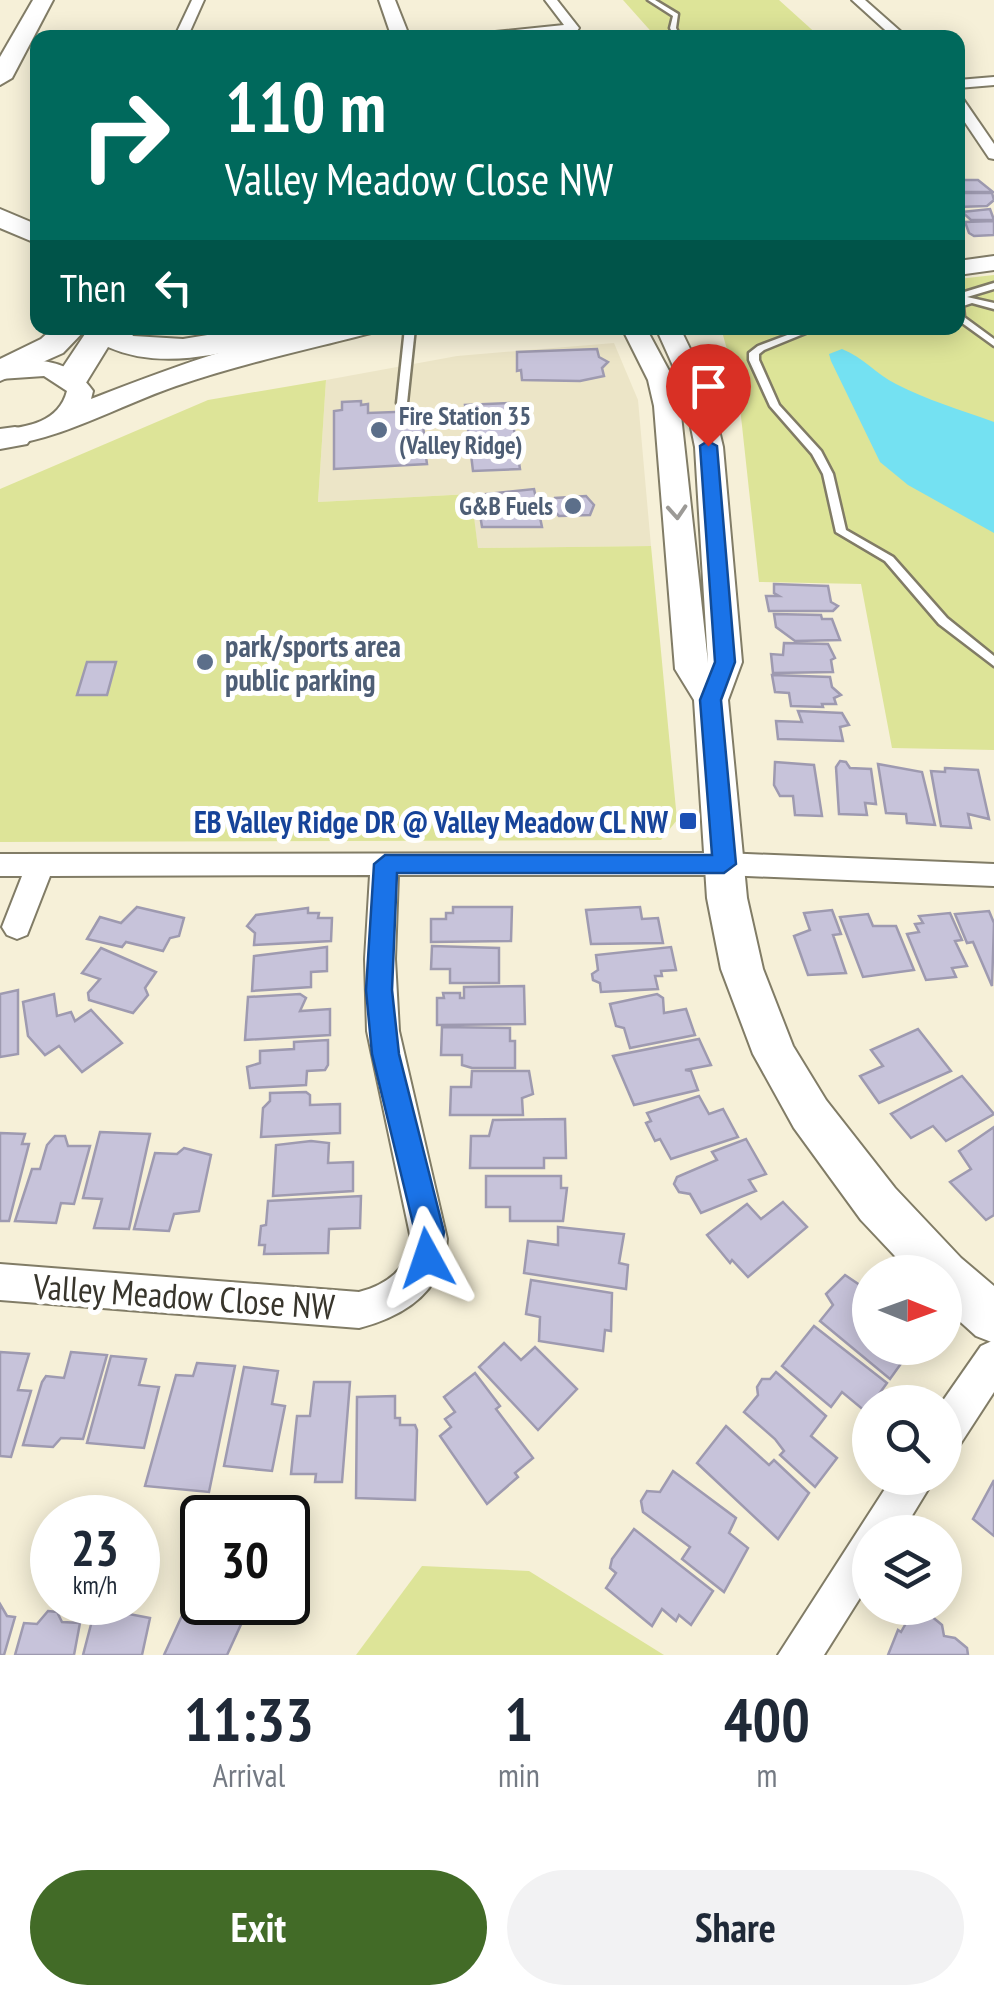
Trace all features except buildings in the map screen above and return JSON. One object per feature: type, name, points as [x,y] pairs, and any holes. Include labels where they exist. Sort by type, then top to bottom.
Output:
[{"type":"highway","points":[[0,78],[43,0]]},
{"type":"highway","points":[[0,217],[30,249]]},
{"type":"highway","points":[[0,354],[35,335]]},
{"type":"highway","points":[[0,371],[52,346],[64,335]]},
{"type":"highway","points":[[74,381],[100,335]]},
{"type":"highway","points":[[116,335],[120,342],[153,349],[255,335]]},
{"type":"street","points":[[184,30],[198,0]]},
{"type":"street","points":[[370,0],[379,30]]},
{"type":"street","points":[[387,0],[398,30]]},
{"type":"street","points":[[551,0],[574,30]]},
{"type":"street","points":[[858,0],[893,30]]},
{"type":"street","points":[[965,85],[994,81]]},
{"type":"street","points":[[965,93],[982,109]]},
{"type":"street","points":[[965,112],[994,155]]},
{"type":"street","points":[[965,253],[994,250]]},
{"type":"street","points":[[965,267],[994,263]]},
{"type":"street","points":[[0,371],[38,368],[74,381],[118,378],[268,335]]},
{"type":"street","points":[[5,438],[54,425],[186,373],[335,335]]},
{"type":"street","points":[[679,336],[700,402],[710,461],[725,662],[710,700]]},
{"type":"street","points":[[640,338],[661,380],[667,406],[692,670],[710,700],[731,928],[742,970],[775,1054],[840,1157],[927,1255]]},
{"type":"street","points":[[54,425],[75,409],[80,391],[74,381]]},
{"type":"street","name":"Valley Meadow Close NW","points":[[0,1282],[359,1310],[389,1301],[410,1283],[427,1258],[429,1232],[386,1054],[379,990],[385,864]]},
{"type":"street","points":[[0,865],[724,864],[994,875]]},
{"type":"street","points":[[16,927],[40,865]]},
{"type":"street","points":[[962,1290],[994,1318]]},
{"type":"street","points":[[962,1407],[994,1359]]},
{"type":"street","points":[[799,1655],[852,1573]]},
{"type":"lane","points":[[651,0],[676,16],[674,30]]},
{"type":"lane","points":[[965,298],[994,286]]},
{"type":"lane","points":[[965,300],[994,306]]},
{"type":"lane","points":[[965,322],[994,343]]},
{"type":"lane","points":[[402,403],[409,335]]},
{"type":"lane","points":[[795,335],[761,348],[754,354],[754,360],[775,406],[817,453],[828,474],[841,532],[889,559],[943,620],[994,662]]},
{"type":"shaded area","points":[[614,343],[638,400],[651,546],[478,548],[470,494],[318,502],[326,380],[457,356]]},
{"type":"green space","points":[[623,0],[779,0],[812,30],[650,30]]},
{"type":"green space","points":[[994,275],[994,750],[892,748],[861,584],[759,582],[738,389],[723,335],[965,335],[965,278]]},
{"type":"green space","points":[[326,380],[318,502],[471,494],[478,548],[651,546],[677,820],[661,840],[0,842],[0,489],[208,400]]},
{"type":"green space","points":[[422,1566],[529,1571],[664,1655],[356,1655]]},
{"type":"water","points":[[842,349],[908,390],[994,422],[994,533],[908,485],[880,462],[831,361],[829,354]]},
{"type":"place","name":"Fire Station 35 (Valley Ridge)","points":[[379,430]]},
{"type":"place","name":"G&B Fuels","points":[[573,506]]},
{"type":"place","name":"park/sports area public parking","points":[[205,662]]},
{"type":"place","name":"EB Valley Ridge DR @ Valley Meadow CL NW","points":[[688,821]]},
{"type":"route","points":[[427,1258],[429,1232],[392,1087],[379,990],[385,864],[724,864],[710,700],[725,662],[708,446]]}]
